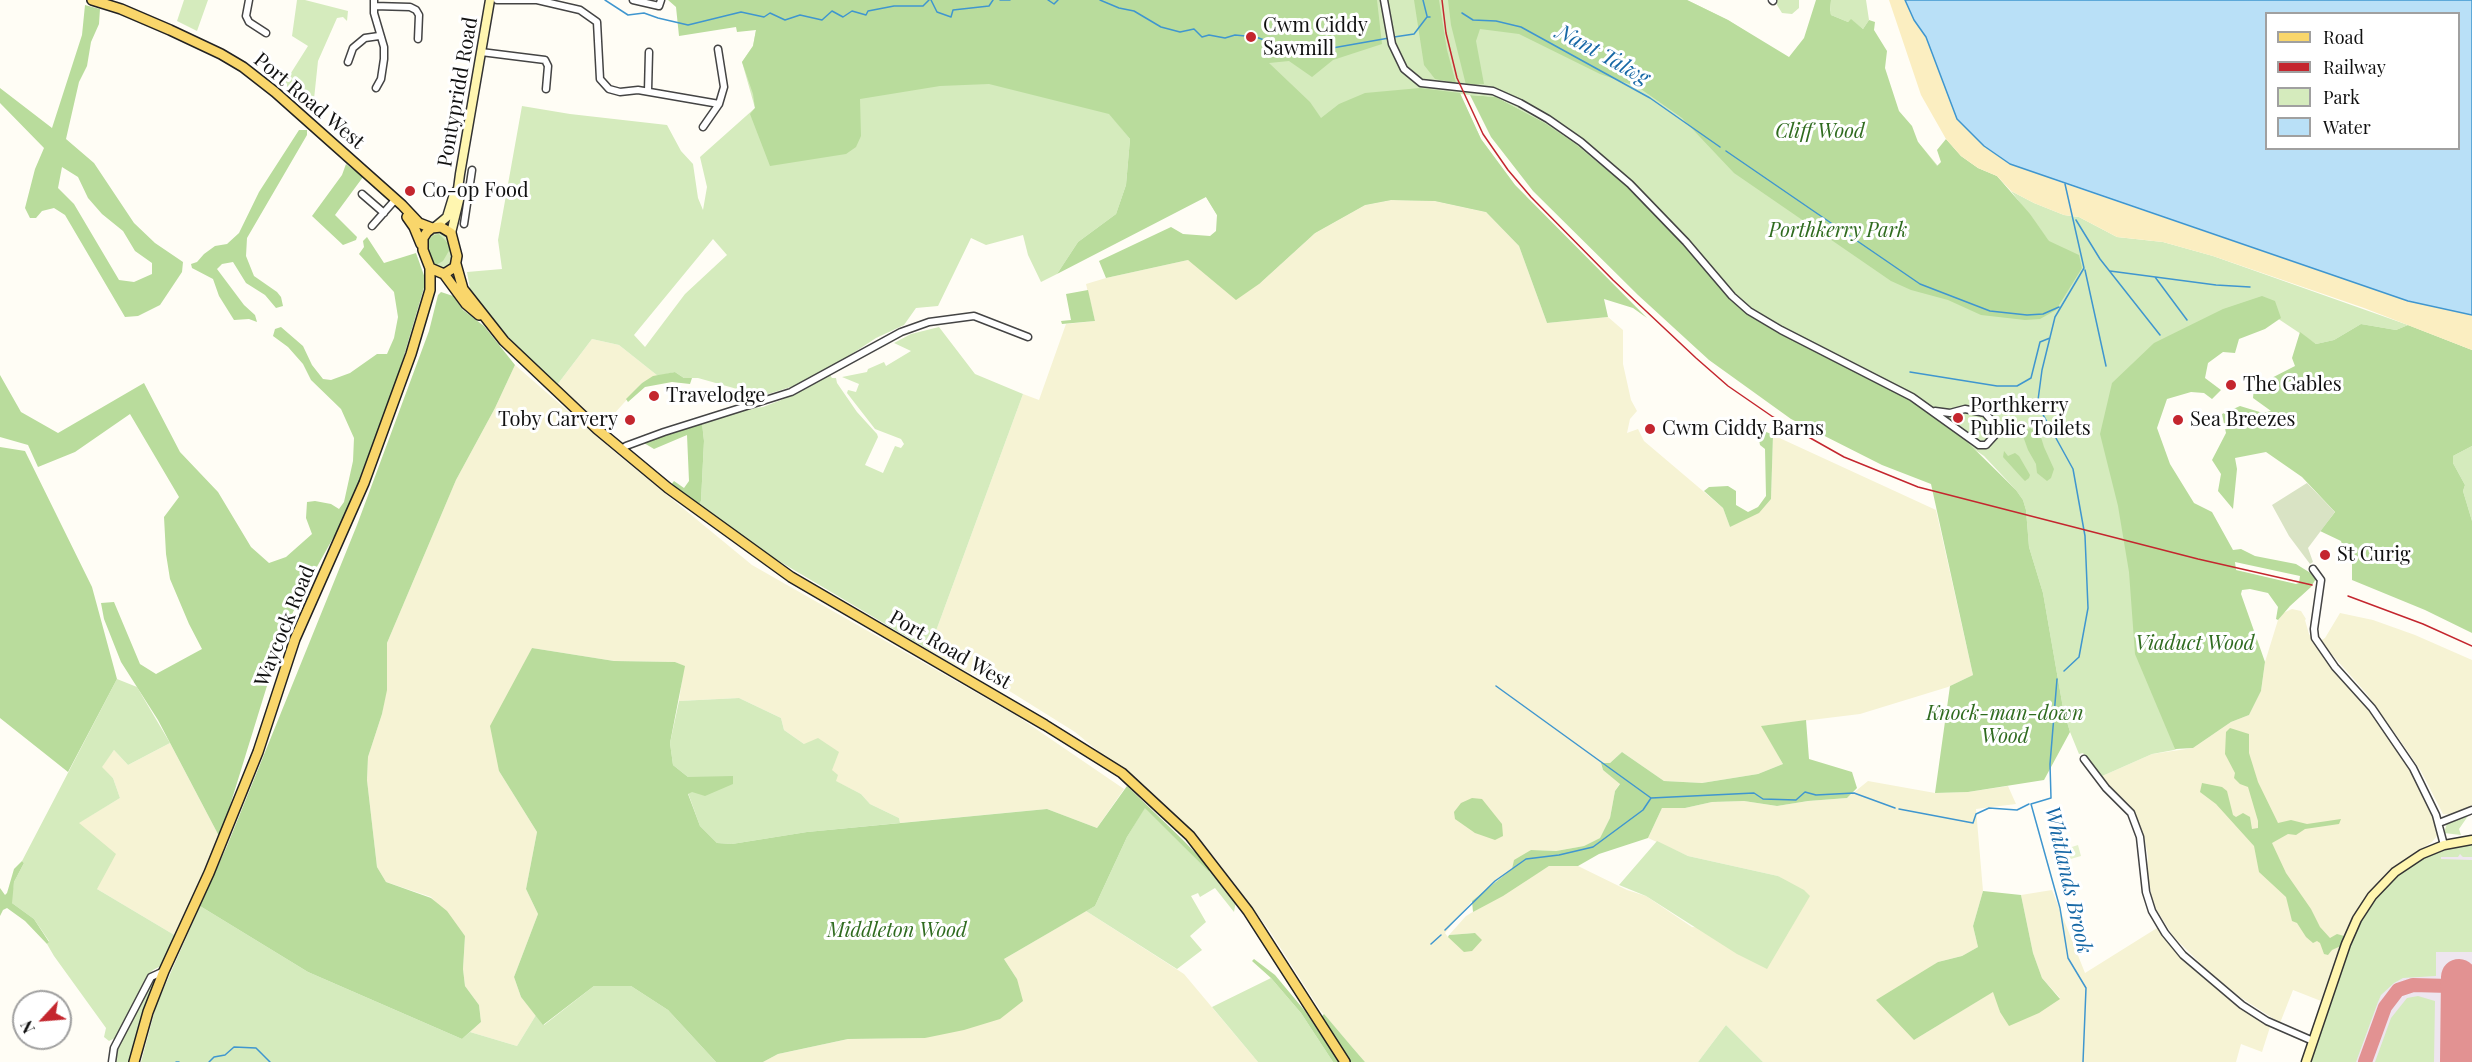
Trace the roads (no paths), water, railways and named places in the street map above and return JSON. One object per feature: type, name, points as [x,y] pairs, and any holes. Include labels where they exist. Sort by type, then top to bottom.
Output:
[{"type":"main road","name":"Port Road West","points":[[92,0],[121,9],[189,39],[243,67],[275,92],[419,223],[433,228]]},
{"type":"main road","name":"Port Road West","points":[[395,200],[414,227],[423,250]]},
{"type":"main road","points":[[433,228],[446,229],[451,233],[456,246],[456,264],[452,271],[443,274],[430,268],[423,250],[423,238],[433,228]]},
{"type":"main road","name":"Port Road West","points":[[456,264],[463,289],[484,318],[554,391],[621,450],[715,524],[791,577],[1045,725],[1122,773],[1197,844],[1248,911],[1345,1062]]},
{"type":"main road","name":"Waycock Road","points":[[134,1062],[148,1012],[164,971],[209,873],[250,770],[295,639],[362,489],[411,354],[430,290],[430,268]]},
{"type":"main road","name":"Port Road West","points":[[443,274],[466,304],[484,318]]},
{"type":"main road","name":"Waycock Road","points":[[430,290],[443,274]]},
{"type":"street","points":[[249,0],[246,16],[249,22],[266,33]]},
{"type":"street","name":"Pontypridd Road","points":[[451,233],[460,195],[460,174],[490,0]]},
{"type":"street","points":[[497,0],[537,0],[580,10],[597,22],[600,79],[609,89],[620,92],[638,90],[719,104]]},
{"type":"street","points":[[633,0],[659,6],[661,0]]},
{"type":"street","points":[[1384,0],[1391,38],[1404,69],[1421,83],[1493,91],[1520,103],[1566,130],[1630,184],[1661,215],[1741,305],[1781,330],[1875,377],[1935,411],[1979,445],[1986,445],[1996,434],[1997,427],[1985,413],[1965,409],[1950,413],[1935,411]]},
{"type":"street","points":[[376,88],[381,79],[384,47],[374,3],[410,7],[416,10],[419,15],[418,39]]},
{"type":"street","points":[[348,62],[353,48],[365,38],[380,36]]},
{"type":"street","points":[[704,127],[719,104],[724,87],[718,49]]},
{"type":"street","points":[[481,52],[545,60],[548,66],[547,89]]},
{"type":"street","points":[[648,92],[649,52]]},
{"type":"street","points":[[460,174],[471,173],[465,226]]},
{"type":"street","name":"Pontypridd Road","points":[[433,228],[447,217],[454,194],[459,189]]},
{"type":"street","points":[[362,194],[384,213]]},
{"type":"street","points":[[372,226],[395,200]]},
{"type":"street","points":[[621,450],[672,429],[791,392],[901,332],[929,322],[974,316],[1028,337]]},
{"type":"street","points":[[2313,569],[2321,580],[2314,629],[2315,638],[2336,667],[2372,708],[2417,774],[2439,823],[2444,845]]},
{"type":"street","points":[[2084,759],[2106,788],[2130,813],[2140,837],[2149,901],[2165,933],[2183,955],[2242,1005],[2274,1025],[2313,1041]]},
{"type":"street","points":[[2439,823],[2472,810]]},
{"type":"street","points":[[2306,1062],[2346,944],[2364,908],[2382,884],[2401,867],[2422,854],[2444,845],[2472,840]]},
{"type":"street","name":"Waycock Road","points":[[112,1062],[114,1048],[151,977],[164,971]]},
{"type":"water","points":[[1905,0],[2472,0],[2472,315],[2408,301],[2010,164],[1984,146],[1957,119],[1926,37],[1914,20]]},
{"type":"waterway","name":"Nant Talwg","points":[[605,0],[628,15],[644,13],[688,25],[741,12],[764,17],[770,13],[785,20],[800,15],[822,20],[832,11],[843,17],[852,11],[866,15],[868,11],[894,6],[923,6],[929,0]]},
{"type":"waterway","name":"Nant Talwg","points":[[931,0],[937,12],[951,17],[953,10],[989,6],[993,0]]},
{"type":"waterway","name":"Nant Talwg","points":[[1000,0],[1010,0]]},
{"type":"waterway","name":"Nant Talwg","points":[[1048,0],[1054,4],[1058,0]]},
{"type":"waterway","name":"Nant Talwg","points":[[1100,0],[1134,11],[1161,27],[1180,32],[1194,29],[1202,37],[1209,35],[1225,38],[1235,35],[1256,37],[1272,43],[1277,48],[1297,43],[1304,53],[1389,38]]},
{"type":"waterway","points":[[1423,0],[1427,16]]},
{"type":"waterway","name":"Nant Talwg","points":[[1462,13],[1473,20],[1496,21],[1521,27],[1650,98],[1720,147]]},
{"type":"waterway","name":"Nant Talwg","points":[[1394,37],[1414,34],[1427,17],[1430,17]]},
{"type":"waterway","name":"Nant Talwg","points":[[1726,151],[1920,284],[1990,311],[2027,315],[2043,314],[2059,307]]},
{"type":"waterway","name":"Whitlands Brook","points":[[2064,671],[2079,657],[2088,608],[2085,536],[2073,469],[2041,411],[2038,400],[2042,370],[2055,317],[2084,268],[2065,184]]},
{"type":"waterway","points":[[2076,220],[2100,259],[2160,335]]},
{"type":"waterway","points":[[2085,270],[2106,366]]},
{"type":"waterway","points":[[2110,271],[2216,285],[2250,287]]},
{"type":"waterway","points":[[2155,277],[2187,320]]},
{"type":"waterway","points":[[1910,372],[1997,386],[2017,386],[2031,378],[2040,342],[2050,338]]},
{"type":"waterway","name":"Whitlands Brook","points":[[2057,679],[2050,764],[2051,798],[2031,804],[2060,908],[2068,958],[2086,988],[2083,1062]]},
{"type":"waterway","points":[[1496,686],[1651,798]]},
{"type":"waterway","points":[[1445,930],[1495,881],[1526,859],[1559,855],[1593,847],[1643,810],[1651,798],[1754,793],[1763,799],[1796,800],[1805,792],[1816,795],[1854,793],[1895,808]]},
{"type":"waterway","points":[[1899,809],[1973,823],[1976,814],[1989,808],[2017,810],[2029,804]]},
{"type":"waterway","points":[[1431,944],[1441,935]]},
{"type":"waterway","points":[[209,1062],[214,1057],[225,1055],[234,1047],[256,1048],[270,1062]]},
{"type":"railway","points":[[1442,0],[1446,33],[1457,78],[1483,134],[1508,170],[1531,197],[1613,280],[1696,358],[1728,386],[1773,417],[1844,457],[1918,487],[2198,559],[2312,585]]},
{"type":"railway","points":[[2348,596],[2423,624],[2472,646]]},
{"type":"place","name":"Cwm Ciddy Sawmill","points":[[1251,37]]},
{"type":"place","name":"Co-op Food","points":[[410,191]]},
{"type":"place","name":"The Gables","points":[[2231,385]]},
{"type":"place","name":"Travelodge","points":[[654,396]]},
{"type":"place","name":"Porthkerry Public Toilets","points":[[1958,418]]},
{"type":"place","name":"Toby Carvery","points":[[630,420]]},
{"type":"place","name":"Sea Breezes","points":[[2178,420]]},
{"type":"place","name":"Cwm Ciddy Barns","points":[[1650,429]]},
{"type":"place","name":"St Curig","points":[[2325,555]]},
{"type":"park label","name":"Cliff Wood","points":[[1820,132]]},
{"type":"park label","name":"Porthkerry Park","points":[[1838,231]]},
{"type":"park label","name":"Viaduct Wood","points":[[2195,644]]},
{"type":"park label","name":"Knock-man-down Wood","points":[[2005,726]]},
{"type":"park label","name":"Middleton Wood","points":[[897,931]]}]
